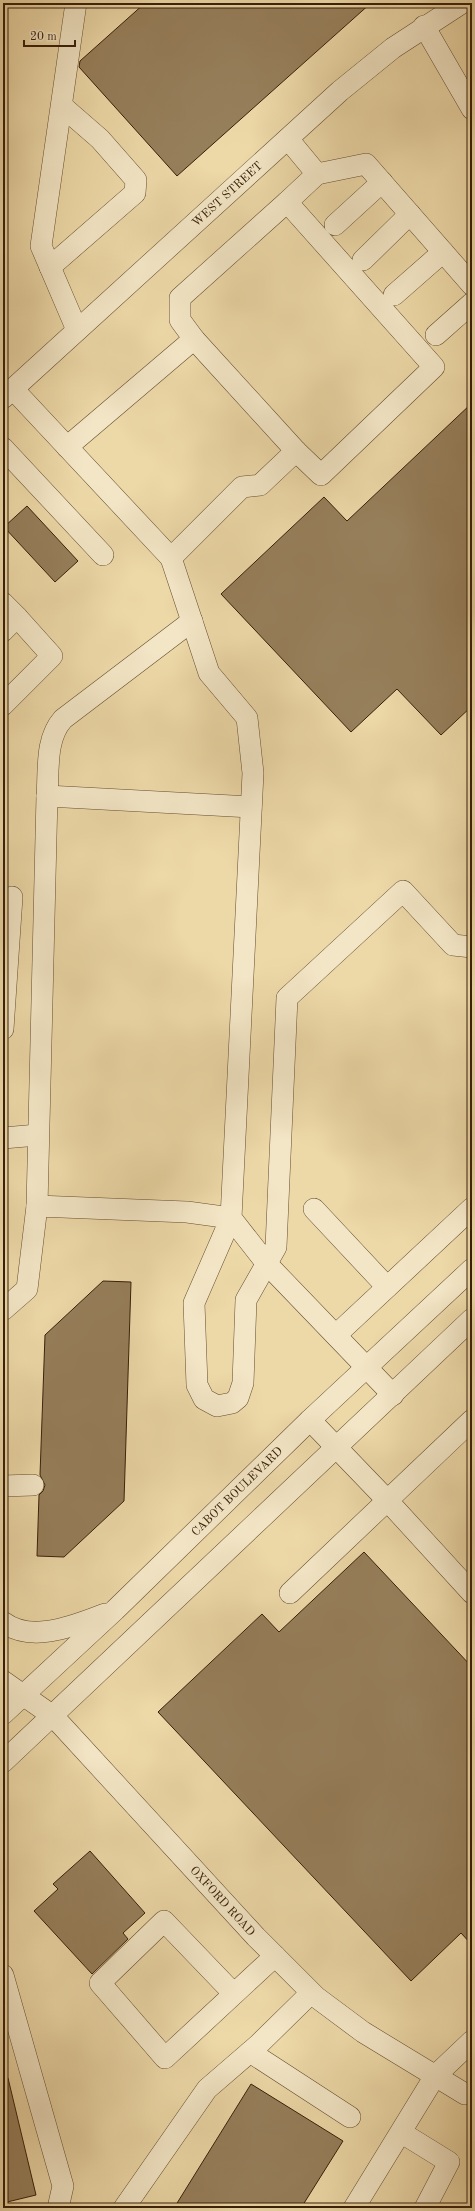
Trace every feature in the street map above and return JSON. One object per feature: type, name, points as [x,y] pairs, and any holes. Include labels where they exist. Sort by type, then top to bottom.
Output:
[{"type":"street","points":[[76,3],[41,246],[77,330]]},
{"type":"street","name":"WEST STREET","points":[[8,393],[375,62],[424,26],[462,3]]},
{"type":"street","points":[[424,26],[472,109]]},
{"type":"street","points":[[50,267],[135,193],[136,180],[100,139],[62,106]]},
{"type":"street","points":[[288,139],[317,174]]},
{"type":"street","points":[[287,202],[434,367],[321,475],[296,451],[194,339],[180,320],[180,298],[317,174],[366,164],[472,285]]},
{"type":"street","points":[[335,225],[382,182]]},
{"type":"street","points":[[363,260],[410,214]]},
{"type":"street","points":[[394,295],[443,252]]},
{"type":"street","points":[[436,335],[472,303]]},
{"type":"street","points":[[68,448],[194,339]]},
{"type":"street","points":[[8,393],[68,448],[171,558],[209,673],[247,718],[253,773],[231,1218],[194,1303],[197,1385],[199,1393],[210,1404],[217,1406],[232,1403],[242,1391],[246,1300],[276,1247],[287,998],[403,891],[453,945],[472,947]]},
{"type":"street","points":[[3,448],[103,555]]},
{"type":"street","points":[[171,558],[242,487],[260,485],[296,451]]},
{"type":"street","points":[[3,705],[52,656],[8,617]]},
{"type":"street","points":[[3,1310],[27,1288],[37,1206],[47,796],[51,738],[55,728],[63,719],[192,621]]},
{"type":"street","points":[[47,796],[251,807]]},
{"type":"street","points":[[8,892],[44,929]]},
{"type":"street","points":[[3,1029],[8,892]]},
{"type":"street","points":[[3,1138],[38,1136]]},
{"type":"street","points":[[37,1206],[187,1212],[231,1218],[267,1264],[393,1395]]},
{"type":"street","points":[[336,1335],[472,1208]]},
{"type":"street","points":[[314,1209],[387,1287]]},
{"type":"street","name":"CABOT BOULEVARD","points":[[3,1714],[115,1610],[310,1420],[472,1269]]},
{"type":"street","points":[[3,1762],[472,1319]]},
{"type":"street","points":[[310,1420],[386,1499],[472,1593]]},
{"type":"street","points":[[290,1593],[386,1499],[472,1420]]},
{"type":"street","points":[[3,1486],[33,1485]]},
{"type":"street","points":[[3,1622],[24,1630],[50,1631],[66,1629],[115,1610]]},
{"type":"street","name":"OXFORD ROAD","points":[[3,1682],[53,1716],[275,1956],[311,1992],[358,2028],[465,2094]]},
{"type":"street","points":[[234,1994],[164,1921],[100,1983],[165,2058],[275,1956]]},
{"type":"street","points":[[3,1975],[63,2186],[58,2208]]},
{"type":"street","points":[[124,2208],[207,2089],[250,2052],[311,1992]]},
{"type":"street","points":[[354,2208],[402,2133],[435,2076],[472,2041]]},
{"type":"street","points":[[250,2052],[350,2117]]},
{"type":"street","points":[[402,2133],[449,2162],[425,2208]]},
{"type":"building","points":[[145,3],[371,3],[177,176],[79,67],[80,61]]},
{"type":"building","points":[[472,403],[472,706],[441,735],[397,689],[351,732],[221,594],[324,497],[347,521]]},
{"type":"building","points":[[27,506],[78,561],[55,582],[4,527]]},
{"type":"building","points":[[103,1281],[131,1282],[124,1501],[64,1557],[37,1556],[39,1495],[43,1491],[45,1485],[40,1475],[45,1335]]},
{"type":"building","points":[[364,1552],[472,1667],[472,1945],[461,1933],[411,1981],[158,1712],[262,1614],[279,1632]]},
{"type":"building","points":[[90,1851],[145,1913],[123,1933],[128,1939],[92,1974],[34,1911],[58,1889],[53,1884]]},
{"type":"building","points":[[8,2078],[36,2195],[3,2203],[3,2079]]},
{"type":"building","points":[[251,2084],[343,2141],[301,2208],[174,2208]]}]
